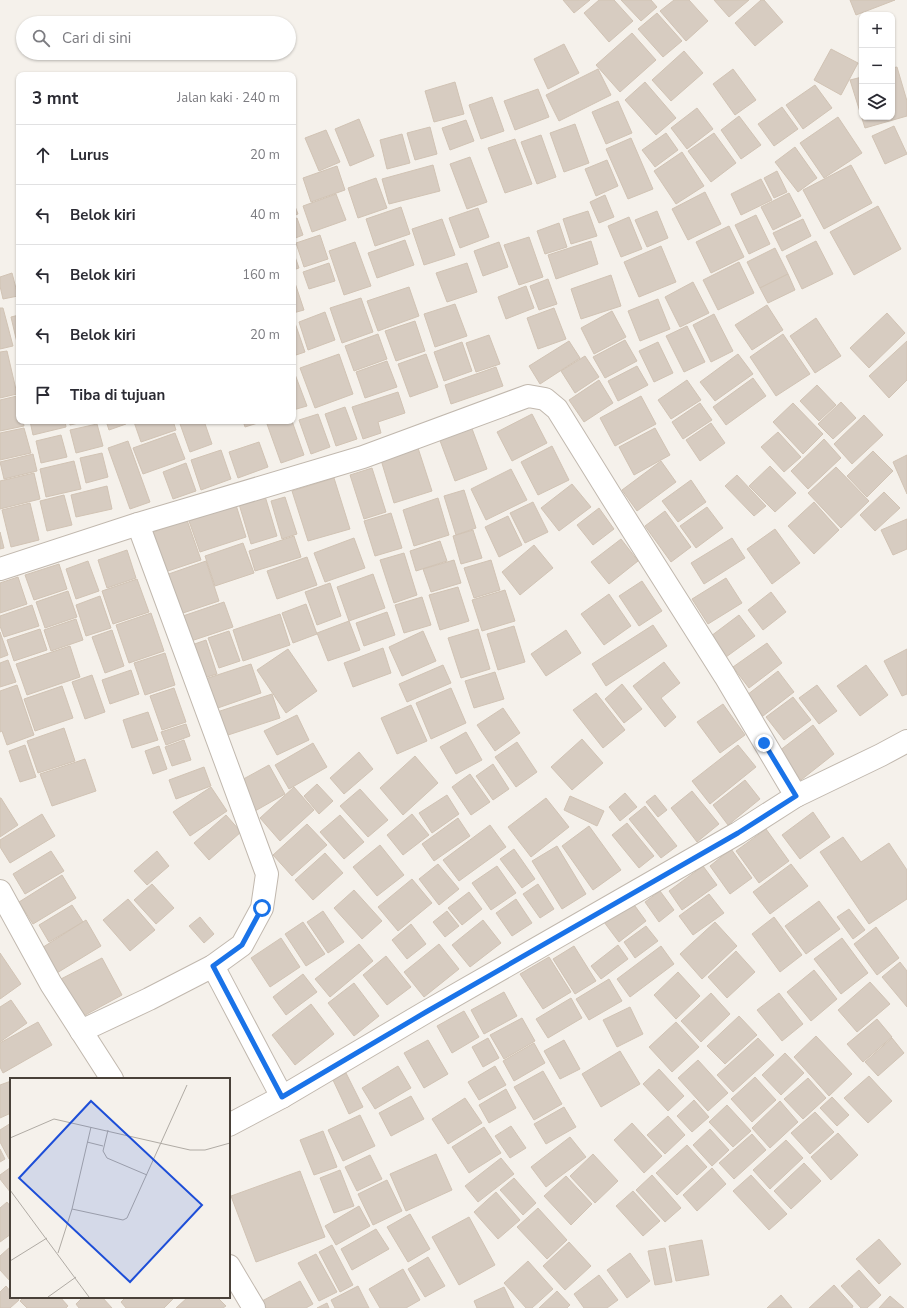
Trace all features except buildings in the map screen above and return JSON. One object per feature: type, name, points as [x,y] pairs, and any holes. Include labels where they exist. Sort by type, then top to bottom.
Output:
[{"type":"street","points":[[0,569],[138,524],[363,457],[528,396],[545,399],[558,409],[611,496],[725,676],[796,796]]},
{"type":"street","points":[[81,1031],[149,999],[213,966],[242,945],[262,908],[267,874],[138,524]]},
{"type":"street","points":[[230,1124],[282,1097],[426,1012],[738,833],[796,796],[907,741]]},
{"type":"street","points":[[0,891],[51,984],[111,1078]]},
{"type":"street","points":[[213,966],[282,1097]]},
{"type":"street","points":[[230,1268],[254,1308]]},
{"type":"route","points":[[262,908],[242,945],[213,966],[282,1097],[426,1012],[738,833],[796,796],[764,743]]}]
